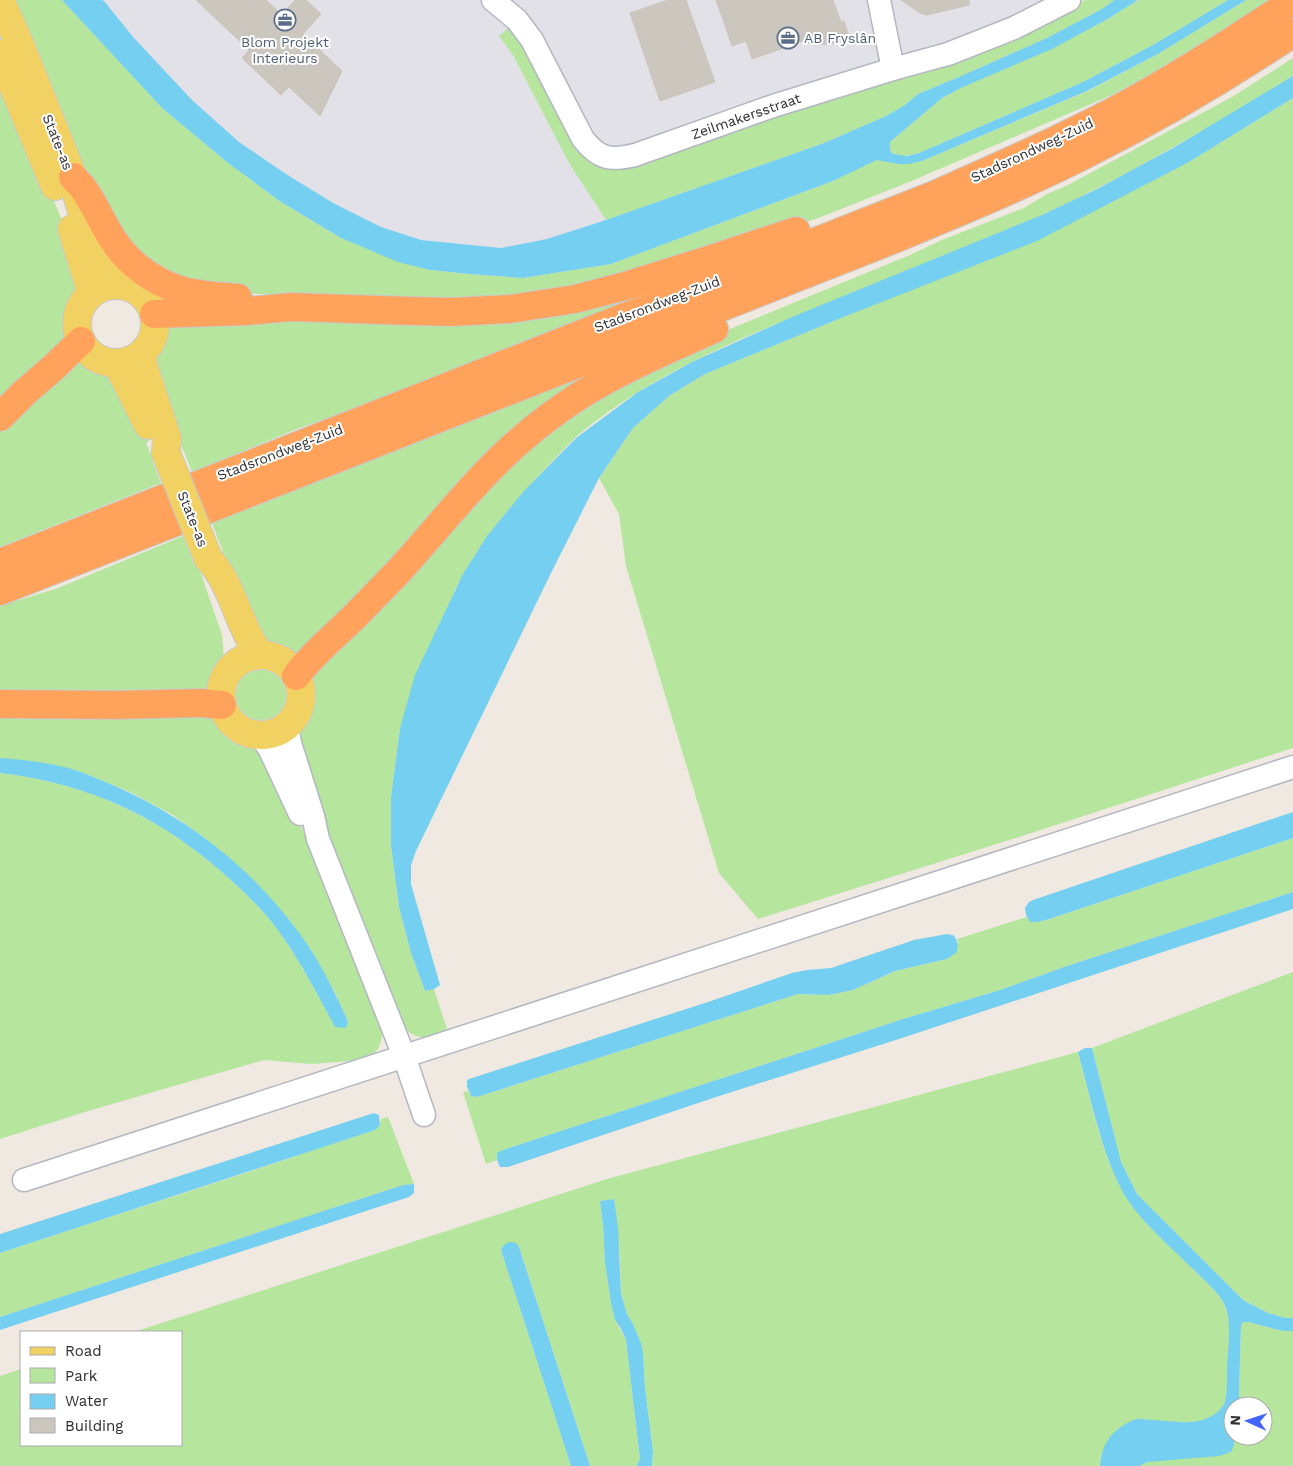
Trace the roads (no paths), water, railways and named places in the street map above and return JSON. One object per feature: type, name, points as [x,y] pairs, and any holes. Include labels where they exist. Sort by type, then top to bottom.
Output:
[{"type":"highway","name":"Stadsrondweg-Zuid","points":[[0,563],[914,203],[1008,162],[1128,103],[1230,42],[1293,1]]},
{"type":"highway","name":"Stadsrondweg-Zuid","points":[[0,591],[892,240],[990,199],[1086,155],[1169,110],[1293,33]]},
{"type":"highway","points":[[73,177],[85,192],[115,243],[129,260],[145,272],[177,289],[291,307]]},
{"type":"highway","points":[[154,314],[248,312],[291,307],[451,312],[544,305],[575,299],[634,283],[841,216],[914,203]]},
{"type":"highway","points":[[296,676],[307,661],[404,566],[504,454],[565,406],[602,382],[645,360],[733,320],[824,282],[892,240]]},
{"type":"highway","points":[[0,418],[81,341]]},
{"type":"highway","points":[[0,704],[201,703],[222,705]]},
{"type":"main road","name":"State-as","points":[[0,0],[20,44],[73,177],[77,200],[98,251],[102,289],[89,284],[66,212],[0,54]]},
{"type":"main road","points":[[132,287],[151,305],[154,314],[155,322],[152,340],[130,358],[100,360],[92,355],[81,341],[77,332],[76,321],[81,306],[102,289],[132,287]]},
{"type":"main road","name":"State-as","points":[[130,358],[143,365],[167,438],[166,453],[208,558],[212,584],[227,629],[234,664]]},
{"type":"main road","name":"State-as","points":[[208,558],[224,579],[245,630],[260,655]]},
{"type":"main road","points":[[251,655],[275,657],[291,668],[296,676],[300,686],[300,706],[294,718],[280,730],[260,735],[250,733],[236,726],[226,714],[222,705],[223,683],[227,673],[234,664],[242,659],[251,655]]},
{"type":"street","name":"Zeilmakersstraat","points":[[493,0],[517,20],[532,40],[592,151],[606,158],[619,159],[773,106],[956,51],[1014,28],[1070,0]]},
{"type":"street","points":[[879,0],[893,69]]},
{"type":"street","points":[[286,725],[318,839],[404,1056],[424,1115]]},
{"type":"street","points":[[260,735],[270,750],[303,820],[318,839]]},
{"type":"street","points":[[24,1180],[1293,766]]},
{"type":"water","points":[[62,0],[104,1],[134,38],[192,100],[239,142],[333,203],[381,227],[421,240],[501,248],[547,239],[606,220],[824,143],[886,116],[905,105],[918,94],[1047,38],[1115,0],[1138,0],[1106,20],[1052,49],[963,87],[942,98],[890,142],[890,150],[893,154],[907,156],[919,153],[1083,82],[1153,45],[1228,0],[1246,0],[1158,54],[1087,91],[922,161],[898,164],[877,160],[833,181],[611,264],[523,278],[430,270],[398,262],[341,238],[281,202],[228,163],[162,108]]},
{"type":"water","points":[[1293,76],[1293,98],[1189,162],[1037,241],[705,374],[669,396],[633,428],[599,478],[416,851],[411,865],[411,884],[440,985],[425,991],[411,953],[399,907],[391,846],[391,797],[400,728],[415,675],[463,574],[487,536],[523,492],[576,438],[638,392],[692,362],[792,317],[1042,215],[1097,189],[1173,148]]},
{"type":"water","points":[[0,758],[50,764],[88,775],[133,794],[162,810],[217,847],[266,892],[307,944],[324,972],[348,1021],[345,1028],[335,1027],[301,965],[267,917],[239,888],[207,860],[181,840],[125,808],[66,786],[34,778],[0,773]]},
{"type":"water","points":[[1293,812],[1293,838],[1046,920],[1030,922],[1026,915],[1025,908],[1033,900]]},
{"type":"water","points":[[1293,892],[1293,909],[902,1038],[716,1097],[508,1167],[500,1167],[497,1160],[497,1153],[503,1150],[903,1019],[1000,990],[1067,966]]},
{"type":"water","points":[[947,934],[955,937],[958,947],[957,952],[947,959],[895,971],[853,990],[829,995],[798,994],[477,1097],[471,1096],[467,1087],[469,1079],[792,973],[831,968],[914,940]]},
{"type":"water","points":[[1085,1048],[1092,1048],[1121,1162],[1137,1194],[1243,1300],[1268,1313],[1285,1318],[1293,1318],[1293,1331],[1283,1331],[1243,1322],[1241,1326],[1239,1396],[1226,1396],[1229,1325],[1223,1301],[1211,1286],[1149,1226],[1125,1196],[1103,1144],[1078,1052]]},
{"type":"water","points":[[374,1113],[379,1115],[380,1125],[375,1130],[0,1253],[0,1234]]},
{"type":"water","points":[[414,1184],[414,1193],[409,1197],[0,1330],[0,1317],[403,1185]]},
{"type":"water","points":[[614,1199],[618,1227],[621,1294],[627,1314],[641,1343],[643,1353],[645,1388],[653,1452],[652,1466],[637,1466],[640,1459],[626,1340],[615,1320],[605,1263],[600,1201]]},
{"type":"water","points":[[516,1243],[519,1247],[590,1466],[571,1466],[501,1250],[504,1244]]},
{"type":"water","points":[[1223,1406],[1223,1446],[1234,1446],[1231,1452],[1219,1456],[1147,1462],[1140,1466],[1100,1466],[1107,1441],[1117,1430],[1129,1422],[1139,1419],[1190,1422],[1208,1418]]},
{"type":"place","name":"Blom Projekt Interieurs","points":[[285,20]]},
{"type":"place","name":"AB Fryslân","points":[[788,38]]}]
